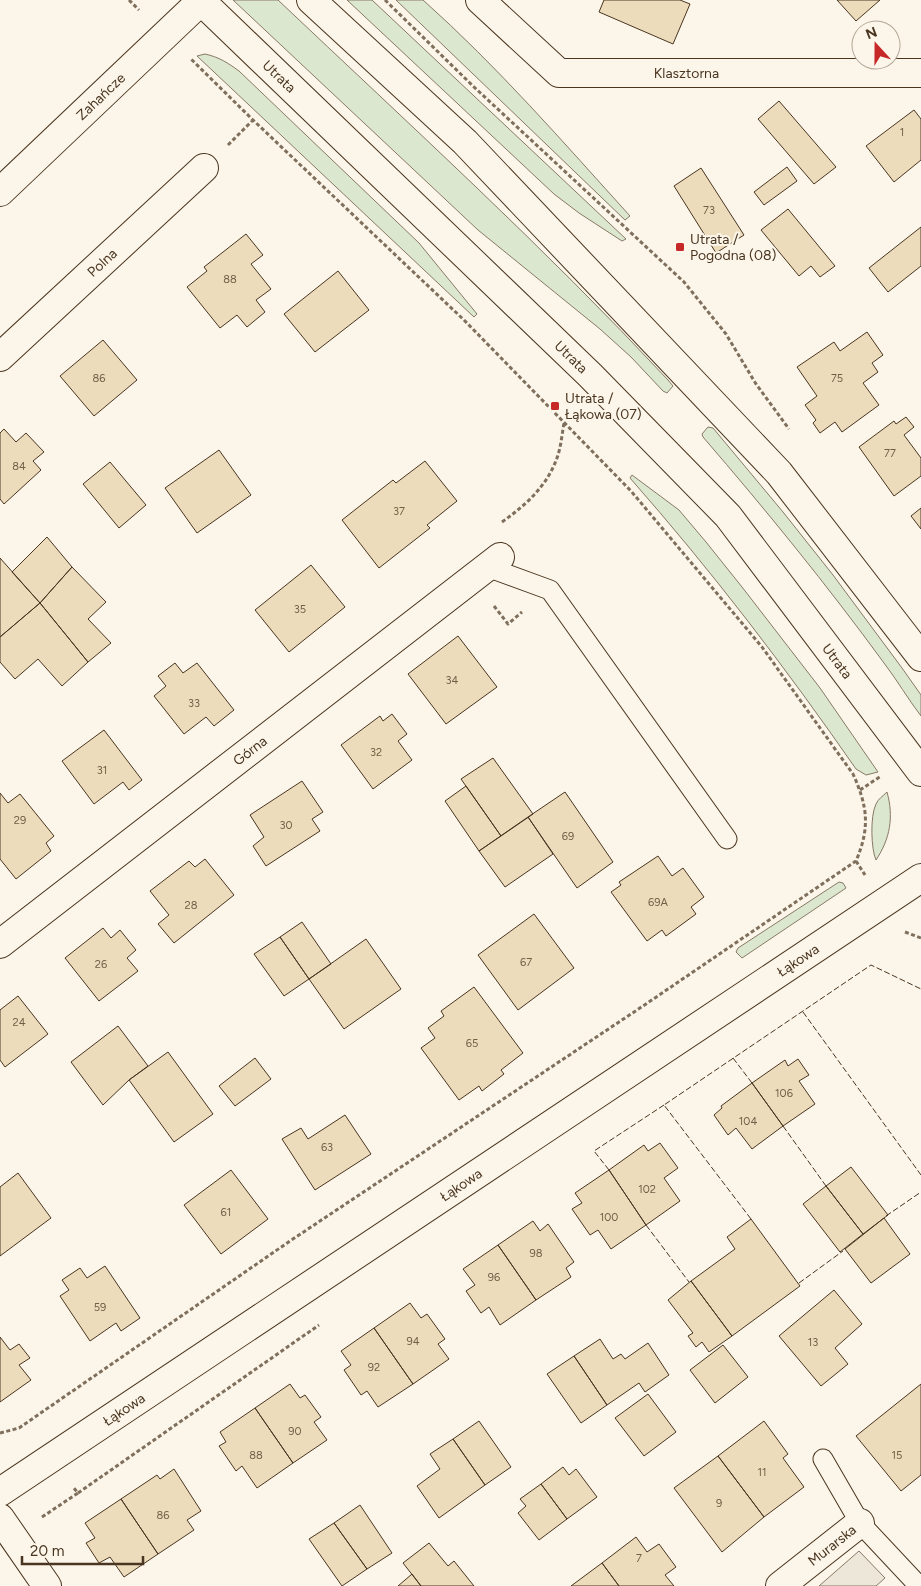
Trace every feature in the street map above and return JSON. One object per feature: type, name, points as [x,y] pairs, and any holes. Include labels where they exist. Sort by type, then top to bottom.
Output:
[{"type":"street","name":"Zahańcze","points":[[0,192],[201,0]]},
{"type":"street","name":"Utrata","points":[[201,0],[590,374],[728,516],[921,772]]},
{"type":"street","points":[[312,0],[465,142],[779,473],[921,657]]},
{"type":"street","name":"Klasztorna","points":[[480,0],[559,73],[921,73]]},
{"type":"street","name":"Polna","points":[[0,357],[204,168]]},
{"type":"street","name":"Górna","points":[[0,944],[493,562]]},
{"type":"street","name":"Łąkowa","points":[[0,1492],[921,878]]},
{"type":"street","points":[[0,1518],[47,1586]]},
{"type":"street","name":"Murarska","points":[[780,1586],[860,1523]]},
{"type":"lane","points":[[493,562],[550,590],[727,839]]},
{"type":"lane","points":[[823,1459],[860,1523],[919,1586]]},
{"type":"path","points":[[0,1433],[19,1428],[290,1241],[611,1028],[856,862],[862,849],[866,811],[863,795],[853,774],[762,647],[631,491],[464,320],[129,0]]},
{"type":"path","points":[[385,0],[482,94],[684,282],[726,334],[756,384],[792,432]]},
{"type":"path","points":[[516,512],[543,486],[557,457],[564,423]]},
{"type":"path","points":[[900,930],[921,938]]},
{"type":"green space","points":[[233,0],[278,0],[476,187],[573,282],[668,380],[673,386],[667,393],[600,329],[478,230]]},
{"type":"green space","points":[[347,0],[372,0],[626,239],[622,241],[554,194]]},
{"type":"green space","points":[[396,0],[423,0],[451,25],[530,105],[630,216],[625,220]]},
{"type":"green space","points":[[205,54],[223,61],[239,71],[419,243],[477,314],[474,317],[197,56]]},
{"type":"green space","points":[[708,427],[713,428],[783,512],[833,575],[902,668],[921,695],[921,716],[889,669],[818,576],[703,437],[702,434]]},
{"type":"green space","points":[[632,475],[679,510],[706,542],[820,688],[878,772],[866,775],[856,769],[775,657],[690,548],[630,478]]},
{"type":"green space","points":[[887,792],[890,810],[889,828],[885,844],[876,860],[872,841],[874,809],[879,799]]},
{"type":"green space","points":[[839,882],[843,883],[846,888],[742,958],[736,952],[738,948]]},
{"type":"shaded area","points":[[859,1551],[885,1578],[876,1586],[819,1586]]},
{"type":"building","points":[[604,0],[680,0],[690,4],[673,44],[599,12]]},
{"type":"building","points":[[837,0],[880,0],[857,20]]},
{"type":"building","points":[[779,101],[836,167],[814,184],[758,119]]},
{"type":"building","points":[[914,110],[921,119],[921,160],[894,182],[866,146]]},
{"type":"building","points":[[787,167],[797,181],[764,205],[754,192]]},
{"type":"building","points":[[701,168],[744,235],[716,253],[674,186]]},
{"type":"building","points":[[788,209],[835,266],[820,277],[811,266],[799,276],[761,230]]},
{"type":"building","points":[[921,227],[921,266],[888,292],[869,268]]},
{"type":"building","points":[[246,234],[263,255],[251,264],[271,289],[256,300],[265,312],[247,327],[237,315],[220,328],[187,287],[207,271],[204,267]]},
{"type":"building","points":[[338,271],[369,310],[315,352],[284,314]]},
{"type":"building","points":[[867,332],[883,355],[872,363],[878,372],[863,383],[879,405],[842,432],[835,422],[820,433],[813,423],[816,420],[805,405],[817,396],[797,367],[834,342],[840,351]]},
{"type":"building","points":[[103,340],[137,380],[94,416],[60,376]]},
{"type":"building","points":[[906,417],[914,427],[904,435],[921,458],[921,476],[894,496],[859,447],[894,421],[896,424]]},
{"type":"building","points":[[4,429],[16,442],[26,433],[44,452],[33,461],[41,470],[4,504],[0,499],[0,433]]},
{"type":"building","points":[[219,450],[251,495],[197,533],[165,488]]},
{"type":"building","points":[[425,461],[457,501],[427,525],[430,528],[379,568],[342,520],[393,480],[396,483]]},
{"type":"building","points":[[110,462],[146,505],[119,528],[83,484]]},
{"type":"building","points":[[921,508],[921,529],[911,516]]},
{"type":"building","points":[[47,537],[72,567],[40,603],[12,572]]},
{"type":"building","points":[[0,558],[40,603],[0,637]]},
{"type":"building","points":[[311,565],[345,607],[289,652],[255,610]]},
{"type":"building","points":[[72,567],[106,602],[88,619],[111,643],[88,662],[40,603]]},
{"type":"building","points":[[40,603],[88,662],[62,686],[38,659],[15,679],[0,662],[0,637]]},
{"type":"building","points":[[458,636],[497,687],[446,724],[408,674]]},
{"type":"building","points":[[175,663],[183,673],[197,663],[234,710],[214,726],[206,717],[184,734],[154,696],[166,686],[158,676]]},
{"type":"building","points":[[392,714],[407,734],[398,741],[412,760],[373,789],[341,745],[380,716],[383,721]]},
{"type":"building","points":[[104,730],[142,780],[129,790],[123,782],[94,804],[62,761]]},
{"type":"building","points":[[493,758],[533,814],[501,836],[461,779]]},
{"type":"building","points":[[302,781],[323,812],[312,819],[320,831],[266,866],[253,846],[264,837],[250,815]]},
{"type":"building","points":[[466,786],[501,836],[479,851],[445,801]]},
{"type":"building","points":[[565,792],[613,862],[577,888],[528,817]]},
{"type":"building","points":[[0,793],[8,803],[20,794],[54,836],[46,843],[51,851],[16,879],[0,859]]},
{"type":"building","points":[[528,817],[553,854],[505,887],[479,851]]},
{"type":"building","points":[[658,856],[672,876],[683,868],[704,897],[691,907],[696,914],[666,936],[662,930],[647,941],[611,892],[621,885],[619,882]]},
{"type":"building","points":[[205,859],[234,895],[174,943],[158,924],[169,915],[150,891],[189,861],[195,867]]},
{"type":"building","points":[[534,914],[574,968],[518,1010],[478,955]]},
{"type":"building","points":[[302,922],[331,964],[309,979],[280,937]]},
{"type":"building","points":[[103,928],[111,938],[120,930],[136,950],[127,958],[138,971],[99,1001],[65,958]]},
{"type":"building","points":[[280,937],[309,979],[284,996],[254,954]]},
{"type":"building","points":[[366,939],[401,989],[344,1029],[309,979]]},
{"type":"building","points":[[474,987],[523,1053],[501,1070],[504,1074],[482,1091],[479,1086],[459,1100],[421,1048],[435,1038],[428,1028],[444,1016],[441,1011]]},
{"type":"building","points":[[18,996],[48,1034],[5,1067],[0,1060],[0,1010]]},
{"type":"building","points":[[118,1026],[148,1066],[129,1080],[103,1105],[71,1062]]},
{"type":"building","points":[[168,1052],[213,1114],[174,1142],[129,1080]]},
{"type":"building","points":[[255,1058],[271,1079],[235,1106],[219,1086]]},
{"type":"building","points":[[798,1059],[809,1075],[799,1081],[815,1104],[783,1126],[752,1083],[785,1060],[788,1066]]},
{"type":"building","points":[[752,1083],[783,1126],[752,1149],[736,1128],[728,1135],[714,1115],[722,1108],[721,1106]]},
{"type":"building","points":[[345,1115],[371,1154],[315,1190],[282,1139],[301,1128],[308,1139]]},
{"type":"building","points":[[660,1143],[678,1168],[664,1178],[680,1201],[646,1225],[609,1170],[644,1145],[648,1151]]},
{"type":"building","points":[[851,1167],[888,1215],[863,1234],[826,1186]]},
{"type":"building","points":[[231,1170],[268,1219],[221,1254],[184,1205]]},
{"type":"building","points":[[609,1170],[646,1225],[611,1249],[598,1230],[590,1235],[572,1209],[582,1203],[575,1193]]},
{"type":"building","points":[[18,1173],[51,1218],[0,1256],[0,1187]]},
{"type":"building","points":[[826,1186],[863,1234],[840,1252],[803,1204]]},
{"type":"building","points":[[884,1218],[910,1254],[871,1283],[845,1249]]},
{"type":"building","points":[[751,1219],[800,1286],[732,1336],[691,1281],[735,1249],[727,1237]]},
{"type":"building","points":[[533,1221],[540,1231],[548,1224],[574,1262],[566,1268],[571,1277],[536,1300],[498,1245]]},
{"type":"building","points":[[498,1245],[536,1300],[500,1325],[489,1307],[481,1313],[466,1291],[475,1285],[463,1269]]},
{"type":"building","points":[[105,1266],[140,1318],[121,1331],[116,1323],[90,1341],[60,1296],[69,1290],[62,1280],[80,1268],[87,1278]]},
{"type":"building","points":[[691,1281],[732,1336],[709,1352],[702,1342],[696,1347],[688,1336],[693,1333],[668,1300]]},
{"type":"building","points":[[834,1290],[862,1324],[835,1348],[848,1364],[821,1386],[779,1336]]},
{"type":"building","points":[[410,1303],[421,1318],[427,1314],[445,1339],[438,1344],[449,1359],[413,1384],[374,1328]]},
{"type":"building","points":[[374,1328],[413,1384],[378,1407],[367,1391],[361,1395],[344,1370],[351,1365],[341,1351]]},
{"type":"building","points":[[0,1337],[10,1350],[19,1344],[30,1358],[19,1365],[31,1380],[0,1402]]},
{"type":"building","points":[[600,1339],[613,1359],[621,1354],[625,1359],[648,1343],[669,1375],[645,1392],[639,1383],[607,1405],[574,1356]]},
{"type":"building","points":[[723,1345],[748,1377],[715,1403],[690,1370]]},
{"type":"building","points":[[574,1356],[607,1405],[581,1423],[547,1374]]},
{"type":"building","points":[[290,1384],[300,1398],[305,1395],[321,1417],[314,1422],[327,1440],[293,1463],[255,1408]]},
{"type":"building","points":[[921,1384],[921,1475],[901,1491],[856,1436]]},
{"type":"building","points":[[648,1394],[676,1432],[644,1456],[615,1418]]},
{"type":"building","points":[[255,1408],[293,1463],[257,1488],[242,1466],[236,1471],[219,1446],[226,1442],[220,1432]]},
{"type":"building","points":[[479,1421],[511,1467],[485,1485],[453,1439]]},
{"type":"building","points":[[764,1421],[788,1454],[783,1458],[804,1487],[764,1517],[718,1456]]},
{"type":"building","points":[[453,1439],[485,1485],[439,1518],[417,1486],[440,1469],[430,1454]]},
{"type":"building","points":[[718,1456],[764,1517],[722,1552],[674,1488]]},
{"type":"building","points":[[563,1467],[569,1475],[576,1469],[597,1497],[567,1519],[541,1484]]},
{"type":"building","points":[[174,1469],[201,1511],[187,1520],[194,1530],[158,1554],[121,1499],[157,1475],[160,1479]]},
{"type":"building","points":[[541,1484],[567,1519],[539,1540],[518,1513],[526,1506],[520,1499]]},
{"type":"building","points":[[121,1499],[158,1554],[124,1577],[110,1557],[99,1563],[86,1543],[95,1538],[85,1523]]},
{"type":"building","points":[[360,1505],[392,1553],[367,1569],[334,1523]]},
{"type":"building","points":[[334,1523],[367,1569],[342,1586],[309,1539]]},
{"type":"building","points":[[636,1537],[647,1552],[659,1544],[676,1567],[665,1575],[674,1586],[619,1586],[602,1563]]},
{"type":"building","points":[[429,1543],[448,1566],[454,1561],[474,1586],[421,1586],[403,1563]]},
{"type":"building","points":[[602,1563],[619,1586],[571,1586]]},
{"type":"building","points":[[412,1574],[421,1586],[398,1586]]},
{"type":"fence","points":[[751,1219],[664,1105],[871,965],[921,989]]},
{"type":"fence","points":[[803,1012],[921,1175]]},
{"type":"fence","points":[[733,1058],[752,1083]]},
{"type":"fence","points":[[609,1170],[594,1151],[664,1105]]},
{"type":"fence","points":[[783,1126],[826,1186]]},
{"type":"fence","points":[[886,1216],[921,1192]]},
{"type":"fence","points":[[646,1225],[689,1282]]},
{"type":"fence","points":[[799,1283],[843,1251]]},
{"type":"place","name":"Utrata / Pogodna (08)","points":[[680,247]]},
{"type":"place","name":"Utrata / Łąkowa (07)","points":[[555,406]]}]
